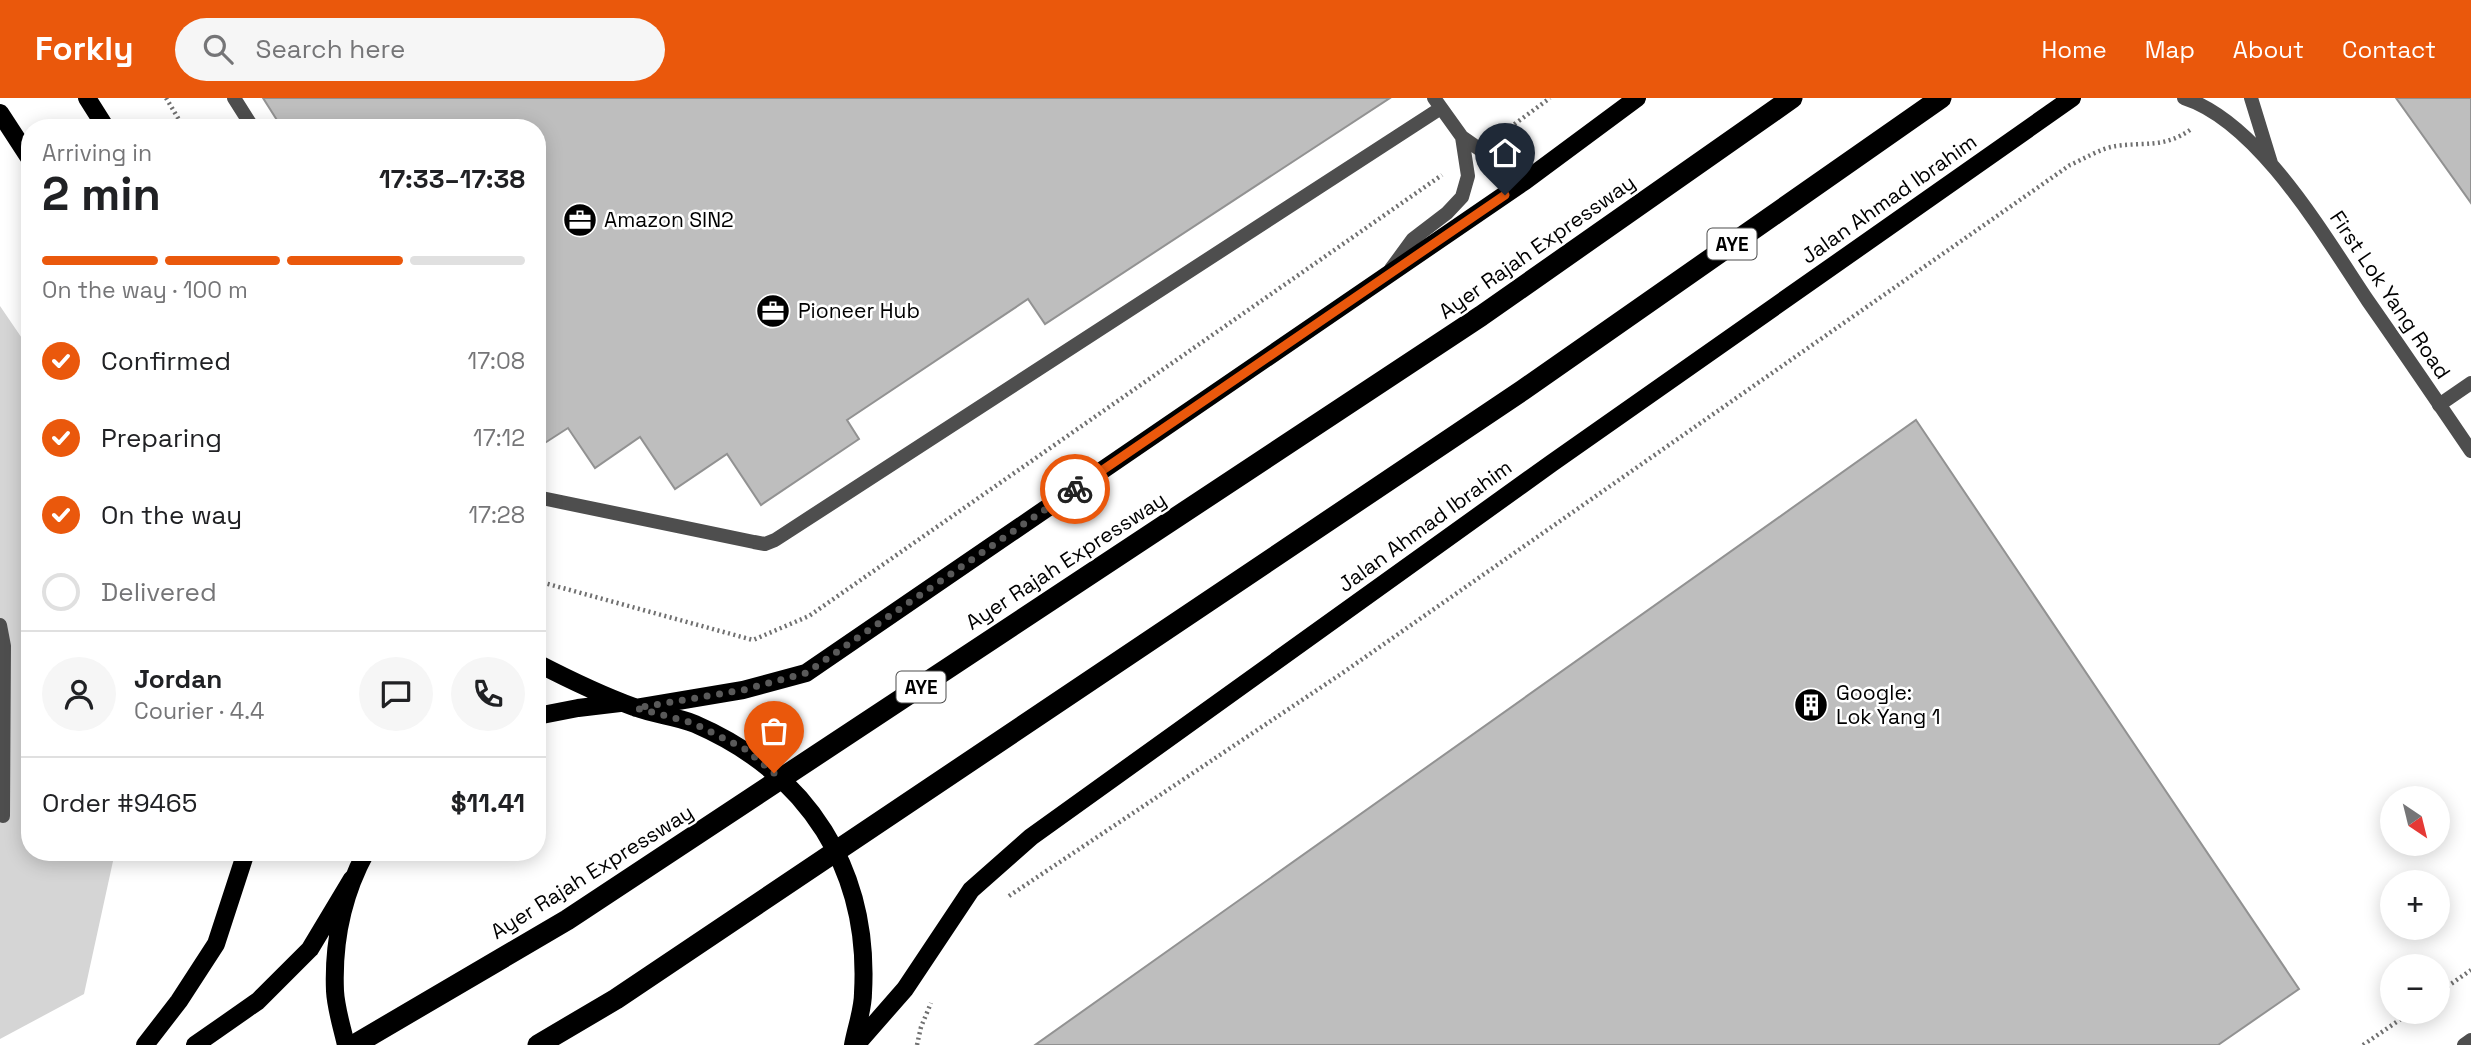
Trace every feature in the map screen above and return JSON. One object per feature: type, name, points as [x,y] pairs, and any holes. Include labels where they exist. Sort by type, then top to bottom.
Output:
[{"type":"highway","name":"Ayer Rajah Expressway","points":[[354,1045],[568,920],[1481,316],[1792,98]]},
{"type":"highway","name":"AYE","points":[[538,1045],[616,999],[1523,390],[1941,98]]},
{"type":"main road","points":[[87,98],[100,119]]},
{"type":"main road","points":[[546,714],[578,708],[629,705],[743,690],[806,673],[1525,181],[1637,98]]},
{"type":"main road","name":"Jalan Ahmad Ibrahim","points":[[855,1045],[905,989],[971,890],[1031,837],[1552,463],[2072,98]]},
{"type":"main road","points":[[0,113],[21,145]]},
{"type":"main road","points":[[546,667],[629,705],[693,723],[745,749],[789,785],[825,830],[849,882],[863,937],[863,995],[855,1045]]},
{"type":"main road","points":[[145,1045],[179,1001],[216,944],[243,861]]},
{"type":"main road","points":[[195,1045],[258,1000],[310,949],[354,867]]},
{"type":"main road","points":[[346,1045],[335,992],[338,935],[354,867]]},
{"type":"street","points":[[234,98],[247,119]]},
{"type":"street","name":"First Lok Yang Road","points":[[2184,98],[2203,104],[2230,124],[2271,164],[2317,225],[2471,451]]},
{"type":"street","name":"First Lok Yang Road","points":[[2251,98],[2271,164]]},
{"type":"street","points":[[546,499],[765,544],[775,540],[1438,103],[1473,154],[1525,181]]},
{"type":"street","points":[[1386,276],[1413,239],[1447,213],[1462,197],[1473,154]]},
{"type":"street","points":[[2439,405],[2471,383]]},
{"type":"street","points":[[0,625],[4,646],[3,816]]},
{"type":"street","points":[[2464,1045],[2471,1040]]},
{"type":"path","points":[[166,98],[179,119]]},
{"type":"path","points":[[546,583],[752,640],[809,616],[1550,98]]},
{"type":"path","points":[[1003,901],[1341,674],[2070,165],[2113,146],[2154,145],[2179,137],[2215,113]]},
{"type":"path","points":[[2450,985],[2471,970]]},
{"type":"path","points":[[917,1045],[921,1027],[936,992]]},
{"type":"path","points":[[2363,1045],[2394,1024]]},
{"type":"shaded area","points":[[0,306],[21,337],[21,861],[113,861],[84,994],[0,1039]]},
{"type":"building","name":"Pioneer Hub","points":[[263,98],[1390,98],[1045,324],[1028,299],[847,420],[859,439],[761,505],[727,454],[675,489],[640,437],[595,468],[568,428],[546,442],[546,119],[276,119]]},
{"type":"building","points":[[2396,98],[2471,98],[2471,203]]},
{"type":"building","name":"Google: Lok Yang 1","points":[[1916,420],[2299,989],[2218,1045],[1035,1045]]},
{"type":"way so far","points":[[774,773],[745,749],[693,723],[636,708],[743,690],[806,673],[1075,489]]},
{"type":"place","name":"Amazon SIN2","points":[[580,220]]},
{"type":"place","name":"Pioneer Hub","points":[[773,311]]},
{"type":"place","name":"Google: Lok Yang 1","points":[[1811,705]]},
{"type":"route","points":[[1075,489],[1505,195]]}]
